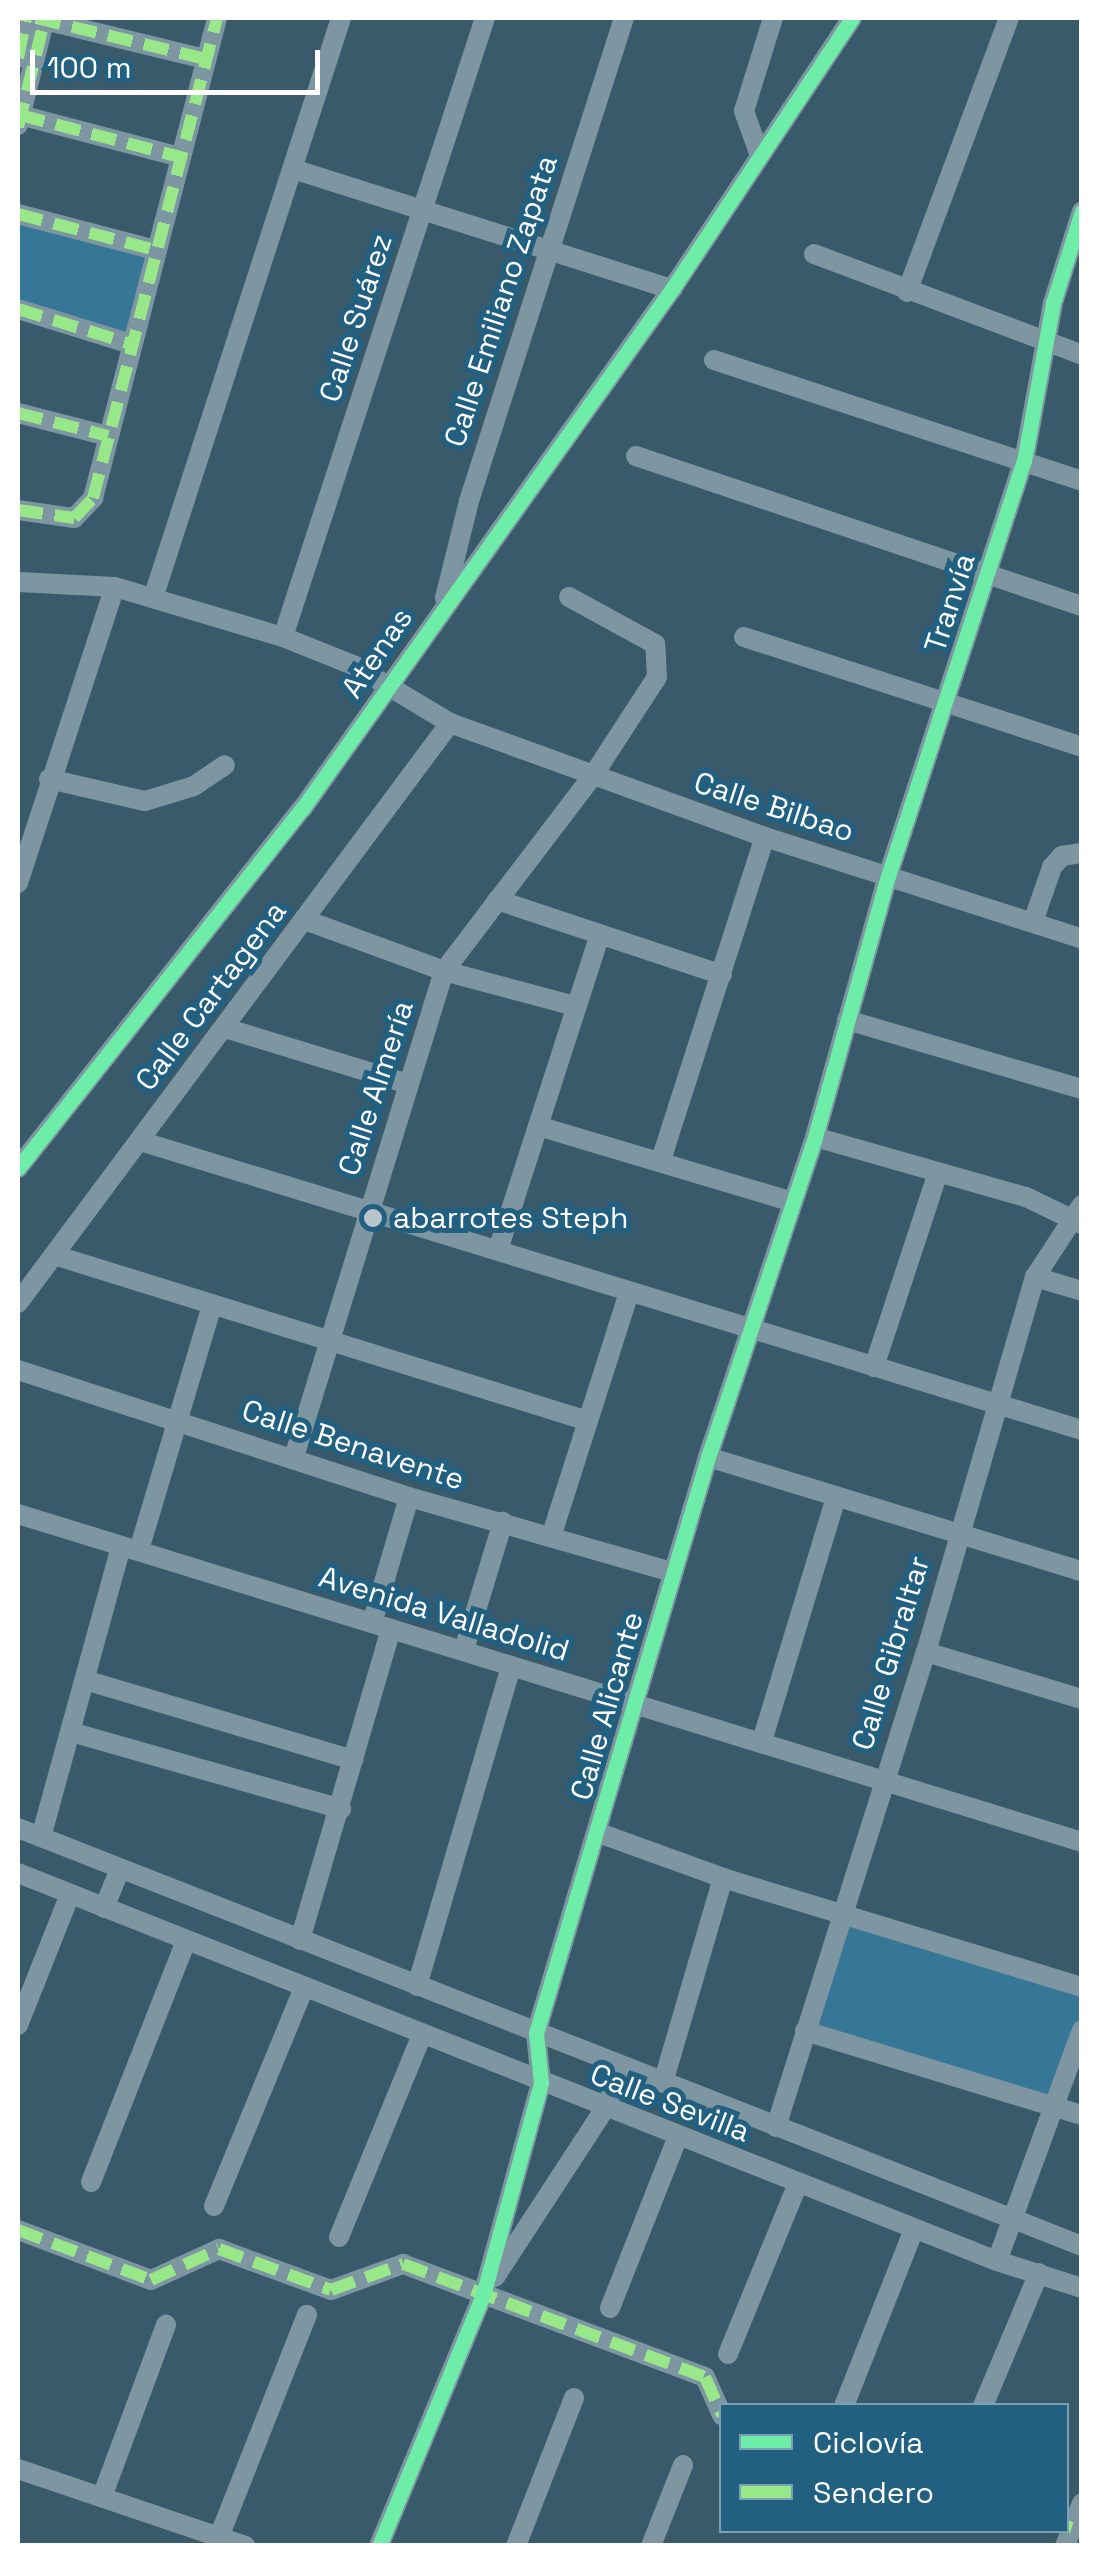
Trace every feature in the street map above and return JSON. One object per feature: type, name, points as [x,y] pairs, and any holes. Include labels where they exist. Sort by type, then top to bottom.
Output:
[{"type":"street","points":[[38,18],[206,59]]},
{"type":"street","points":[[19,47],[38,18]]},
{"type":"street","points":[[38,18],[19,121],[180,157]]},
{"type":"street","points":[[18,510],[67,520],[89,509],[216,18]]},
{"type":"street","points":[[154,596],[341,18]]},
{"type":"street","name":"Calle Suárez","points":[[283,638],[485,18]]},
{"type":"street","name":"Calle Emiliano Zapata","points":[[443,604],[469,501],[624,18]]},
{"type":"street","points":[[760,153],[744,111],[772,18]]},
{"type":"street","name":"Atenas","points":[[18,1168],[199,945],[672,289],[852,18]]},
{"type":"street","points":[[907,292],[1009,18]]},
{"type":"street","points":[[293,169],[672,289]]},
{"type":"street","name":"Tranvía","points":[[888,876],[1024,462],[1045,341],[1082,211]]},
{"type":"street","points":[[18,214],[155,250]]},
{"type":"street","points":[[814,254],[1082,355]]},
{"type":"street","points":[[18,309],[131,344]]},
{"type":"street","points":[[714,360],[1082,480]]},
{"type":"street","points":[[18,413],[108,436]]},
{"type":"street","points":[[636,456],[1082,606]]},
{"type":"street","name":"Calle Bilbao","points":[[18,582],[115,587],[283,638],[387,684],[450,723],[592,777],[765,838],[1082,939]]},
{"type":"street","points":[[18,883],[48,779],[115,587]]},
{"type":"street","name":"Calle Almería","points":[[294,1456],[444,971],[649,696],[660,661],[655,644],[641,632],[570,597]]},
{"type":"street","points":[[744,637],[1082,747]]},
{"type":"street","name":"Calle Cartagena","points":[[18,1303],[450,723]]},
{"type":"street","points":[[48,779],[145,801],[194,786],[226,765]]},
{"type":"street","points":[[660,1160],[765,838]]},
{"type":"street","points":[[1033,922],[1052,867],[1062,856],[1082,853]]},
{"type":"street","name":"Calle Alicante","points":[[380,2546],[482,2295],[541,2083],[536,2033],[638,1704],[672,1572],[815,1137],[888,876]]},
{"type":"street","points":[[497,900],[722,975]]},
{"type":"street","points":[[305,920],[444,971],[576,1006]]},
{"type":"street","points":[[498,1250],[599,937]]},
{"type":"street","points":[[848,1020],[1082,1089]]},
{"type":"street","points":[[225,1028],[408,1084]]},
{"type":"street","points":[[538,1126],[793,1202]]},
{"type":"street","points":[[815,1137],[1026,1197],[1080,1217]]},
{"type":"street","points":[[140,1140],[1082,1430]]},
{"type":"street","points":[[874,1367],[938,1172]]},
{"type":"street","name":"Calle Gibraltar","points":[[776,2127],[840,1914],[926,1652],[994,1404],[1035,1278],[1080,1217]]},
{"type":"street","points":[[54,1255],[211,1309],[588,1421]]},
{"type":"street","points":[[1035,1278],[1082,1291]]},
{"type":"street","points":[[551,1537],[629,1293]]},
{"type":"street","points":[[41,1837],[85,1680],[178,1420],[211,1309]]},
{"type":"street","name":"Calle Benavente","points":[[18,1370],[294,1456],[409,1497],[672,1572]]},
{"type":"street","points":[[708,1457],[1082,1571]]},
{"type":"street","points":[[300,1940],[341,1809],[409,1497]]},
{"type":"street","points":[[762,1741],[836,1497]]},
{"type":"street","name":"Avenida Valladolid","points":[[18,1514],[1082,1842]]},
{"type":"street","points":[[464,1650],[503,1522]]},
{"type":"street","points":[[926,1652],[1082,1700]]},
{"type":"street","points":[[417,1986],[511,1667]]},
{"type":"street","points":[[85,1680],[353,1760]]},
{"type":"street","points":[[71,1732],[341,1809]]},
{"type":"street","name":"Calle Sevilla","points":[[18,1828],[1082,2246]]},
{"type":"street","points":[[599,1833],[722,1878],[1082,1986]]},
{"type":"street","points":[[104,1908],[120,1869]]},
{"type":"street","name":"Calle Sevilla","points":[[18,1873],[914,2229],[1082,2288]]},
{"type":"street","points":[[663,2083],[722,1878]]},
{"type":"street","points":[[18,2026],[70,1894]]},
{"type":"street","points":[[91,2182],[186,1941]]},
{"type":"street","points":[[214,2206],[304,1988]]},
{"type":"street","points":[[997,2261],[1082,2030]]},
{"type":"street","points":[[805,2031],[1082,2115]]},
{"type":"street","points":[[339,2237],[422,2036]]},
{"type":"street","name":"Calle Alicante","points":[[482,2295],[606,2107],[622,2066]]},
{"type":"street","points":[[610,2308],[678,2136]]},
{"type":"street","points":[[728,2354],[798,2183]]},
{"type":"street","points":[[845,2403],[914,2229]]},
{"type":"street","points":[[18,2230],[150,2280],[219,2249],[331,2290],[403,2264],[705,2377],[719,2408]]},
{"type":"street","points":[[983,2403],[1039,2273]]},
{"type":"street","points":[[219,2537],[306,2315]]},
{"type":"street","points":[[102,2497],[166,2324]]},
{"type":"street","points":[[516,2546],[574,2398]]},
{"type":"street","points":[[650,2546],[683,2465]]},
{"type":"street","points":[[18,2469],[245,2546]]},
{"type":"street","points":[[1069,2531],[1082,2504]]},
{"type":"shaded area","points":[[18,214],[155,250],[131,344],[18,309]]},
{"type":"shaded area","points":[[840,1914],[1081,1987],[1081,2030],[1051,2106],[805,2031]]},
{"type":"marked path","points":[[18,58],[26,18]]},
{"type":"marked path","points":[[36,18],[205,59]]},
{"type":"marked path","points":[[18,127],[45,18]]},
{"type":"marked path","points":[[18,510],[74,518],[93,498],[217,18]]},
{"type":"marked path","points":[[20,115],[180,157]]},
{"type":"marked path","points":[[18,214],[155,250]]},
{"type":"marked path","points":[[18,309],[131,344]]},
{"type":"marked path","points":[[18,413],[108,436]]},
{"type":"marked path","points":[[18,2230],[151,2280],[219,2249],[331,2290],[403,2264],[705,2377],[719,2408]]},
{"type":"cycle path","points":[[18,1168],[302,809],[672,289],[852,18]]},
{"type":"cycle path","points":[[379,2546],[483,2295],[541,2083],[536,2033],[708,1457],[815,1137],[888,876],[1024,461],[1053,303],[1082,211]]},
{"type":"place","name":"abarrotes Steph","points":[[373,1218]]}]
